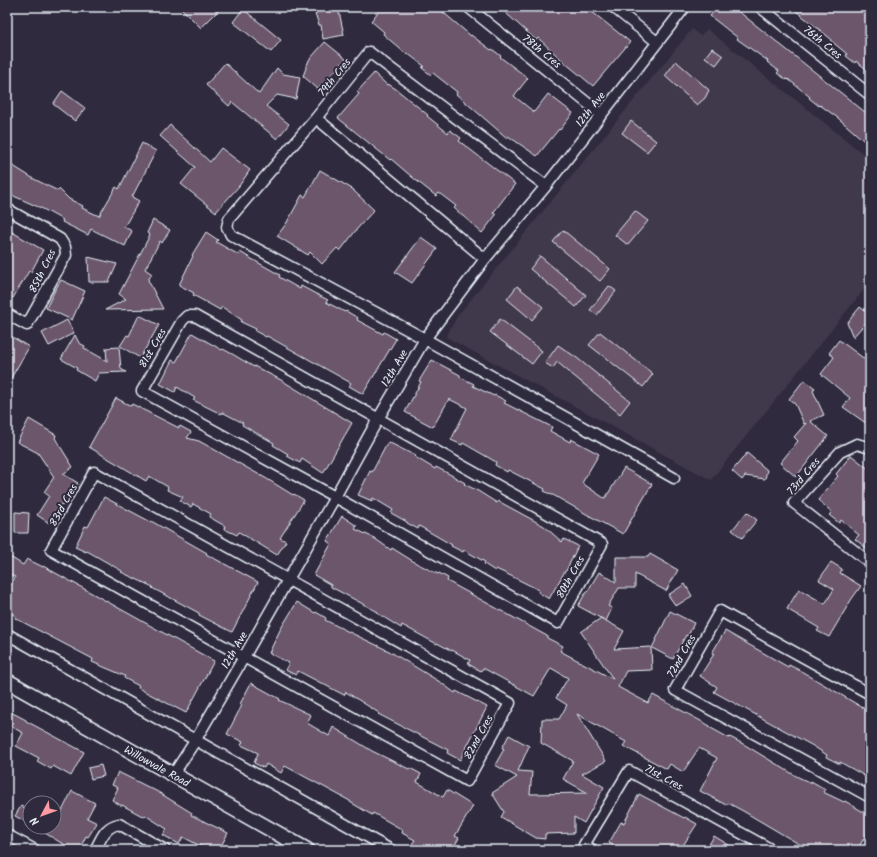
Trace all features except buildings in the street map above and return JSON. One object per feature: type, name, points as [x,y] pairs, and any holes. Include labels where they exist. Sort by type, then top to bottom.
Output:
[{"type":"street","name":"78th Cres","points":[[468,7],[601,114]]},
{"type":"street","points":[[613,7],[658,42]]},
{"type":"street","name":"12th Ave","points":[[173,775],[195,741],[244,657],[378,419],[425,339],[485,260],[546,186],[685,7]]},
{"type":"street","name":"76th Cres","points":[[760,7],[870,95]]},
{"type":"street","name":"79th Cres","points":[[316,118],[370,52],[546,186]]},
{"type":"street","points":[[485,260],[316,118],[229,219],[228,227],[231,235],[425,339],[674,478]]},
{"type":"street","name":"85th Cres","points":[[7,209],[60,239],[65,247],[66,255],[27,326],[7,314]]},
{"type":"street","name":"81st Cres","points":[[335,497],[142,391],[182,321],[187,316],[195,316],[378,419]]},
{"type":"street","name":"80th Cres","points":[[335,497],[558,624],[602,544],[378,419]]},
{"type":"street","name":"73rd Cres","points":[[870,448],[858,444],[840,452],[794,503],[870,563]]},
{"type":"street","name":"83rd Cres","points":[[244,657],[51,550],[94,472],[288,580]]},
{"type":"street","name":"82nd Cres","points":[[244,657],[467,781],[510,703],[288,580]]},
{"type":"street","name":"72nd Cres","points":[[870,694],[720,610],[675,690],[870,797]]},
{"type":"street","points":[[7,634],[391,850]]},
{"type":"street","name":"Willowvale Road","points":[[7,681],[307,850]]},
{"type":"street","name":"71st Cres","points":[[593,850],[584,845],[629,771],[772,850]]},
{"type":"street","points":[[95,850],[106,829],[119,824],[164,850]]},
{"type":"street","points":[[7,835],[36,850]]},
{"type":"shaded area","points":[[692,29],[700,36],[707,29],[870,159],[870,282],[711,480],[446,337],[458,315]]}]
